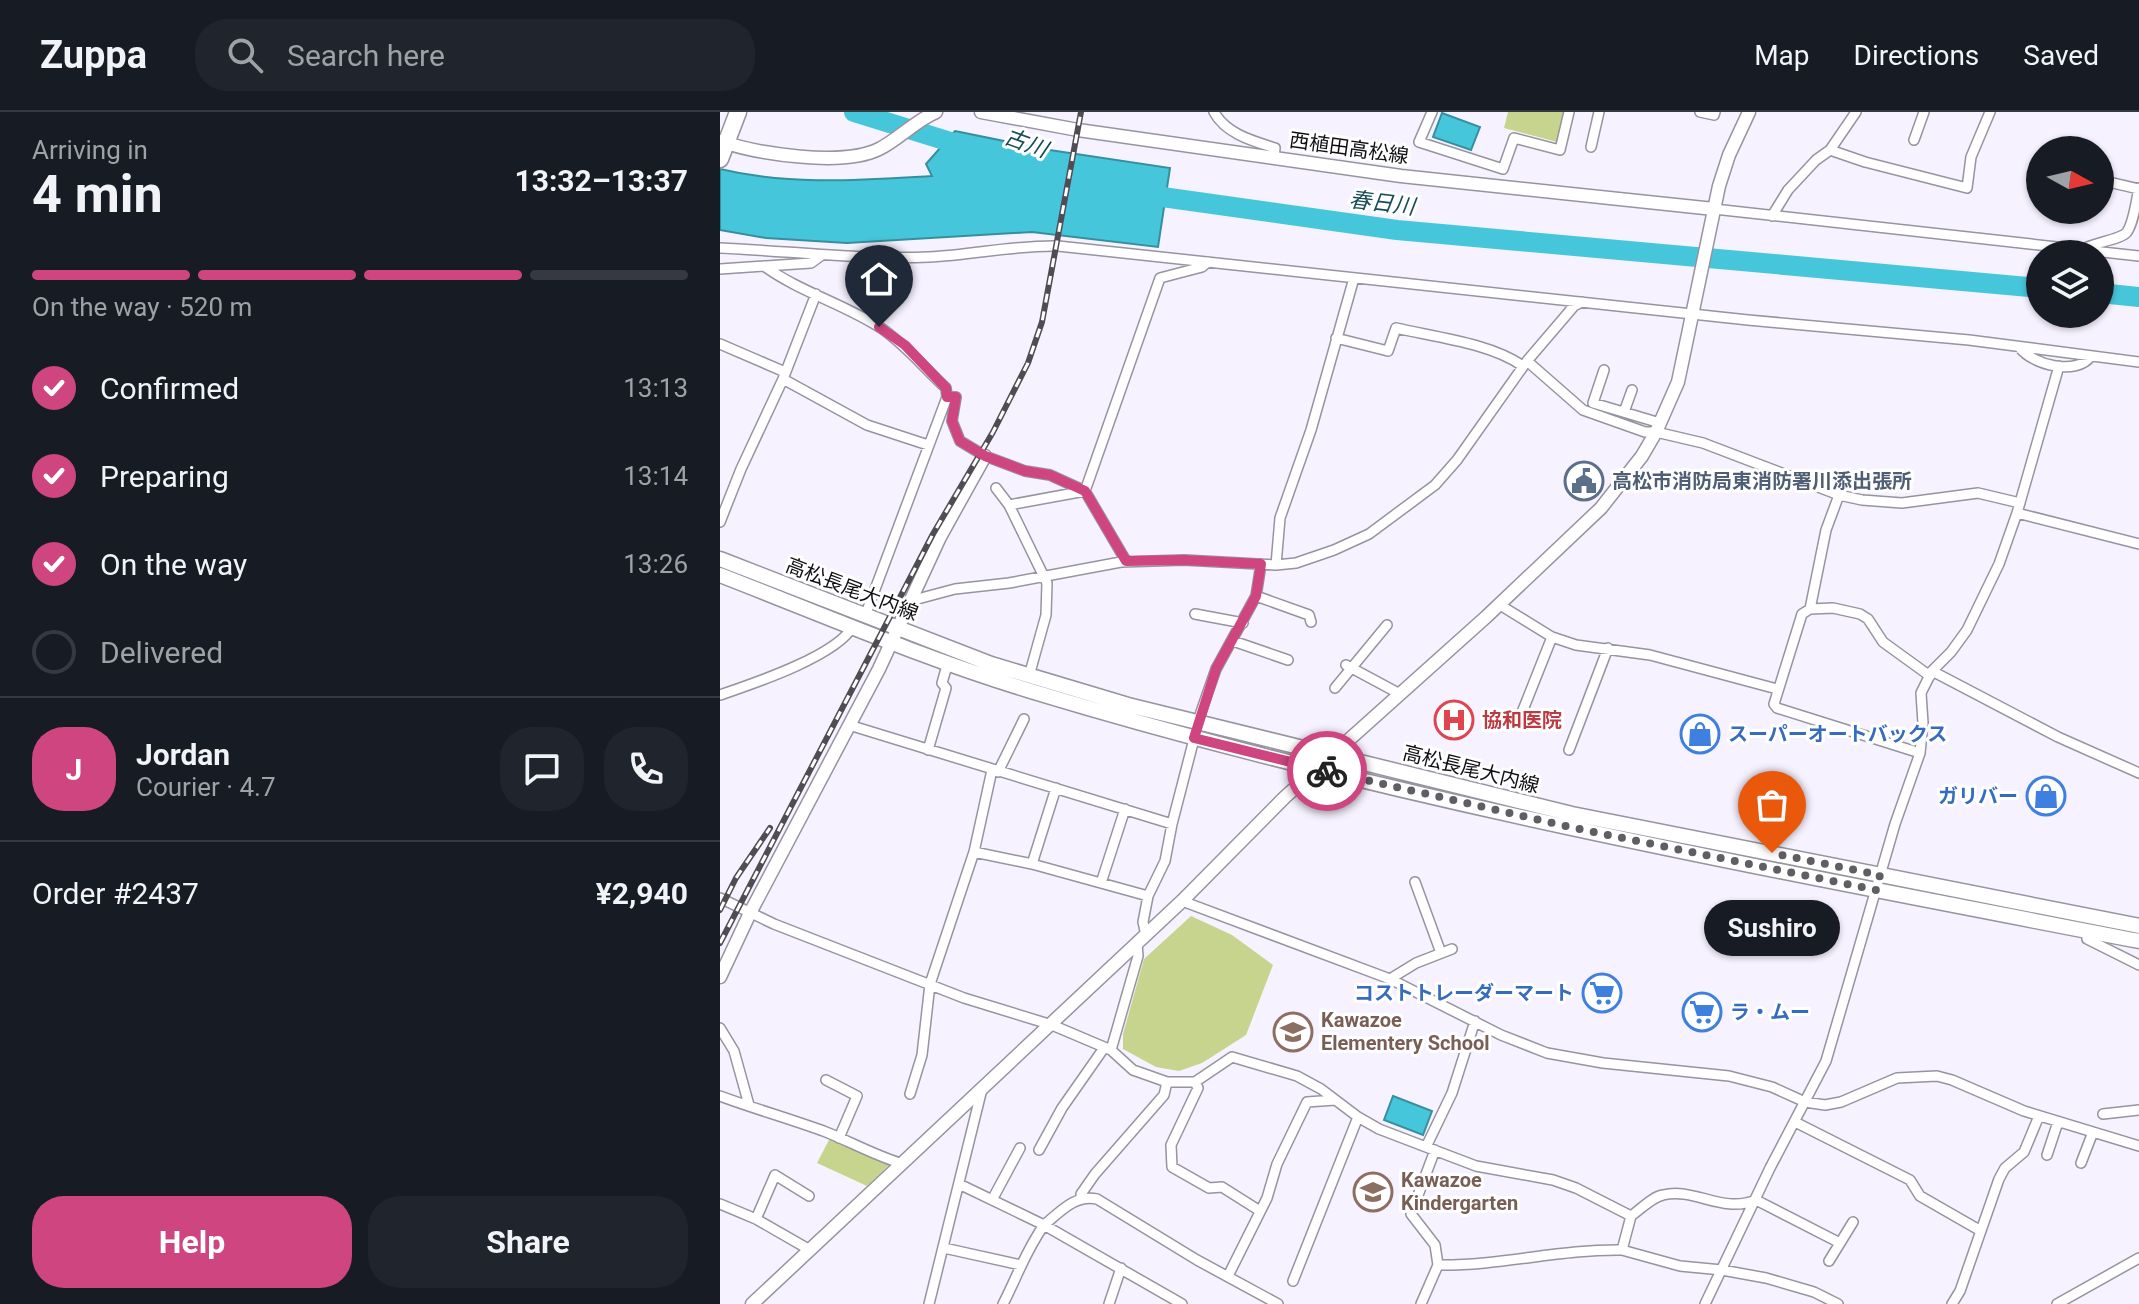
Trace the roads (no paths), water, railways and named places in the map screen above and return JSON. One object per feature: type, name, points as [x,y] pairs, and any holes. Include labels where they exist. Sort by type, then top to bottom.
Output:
[{"type":"highway","points":[[721,146],[728,112]]},
{"type":"highway","points":[[721,146],[738,112]]},
{"type":"main road","name":"高松長尾大内線","points":[[720,559],[865,616],[895,636],[948,662],[1030,691],[1194,738],[1579,829],[2139,941]]},
{"type":"main road","name":"高松長尾大内線","points":[[720,575],[853,626],[1128,705],[1572,814],[2139,926]]},
{"type":"street","name":"西植田高松線","points":[[981,112],[1013,115],[1078,130],[1274,158],[1712,216]]},
{"type":"street","points":[[1214,112],[1229,129],[1275,148],[1274,158]]},
{"type":"street","points":[[1432,112],[1419,142],[1503,169]]},
{"type":"street","points":[[1501,187],[1503,169],[1514,138],[1560,150],[1569,112]]},
{"type":"street","points":[[1591,147],[1599,112]]},
{"type":"street","points":[[1700,112],[1714,115],[1715,112]]},
{"type":"street","points":[[752,1304],[1142,940],[1316,768],[1500,605],[1601,508],[1626,478],[1658,427],[1678,382],[1724,170],[1749,112]]},
{"type":"street","points":[[1772,216],[1788,190],[1816,160],[1830,150],[1856,112]]},
{"type":"street","points":[[1914,140],[1924,112]]},
{"type":"street","points":[[1830,150],[1967,188],[1971,157],[1990,112]]},
{"type":"street","points":[[721,146],[844,159],[880,149],[934,113]]},
{"type":"street","points":[[2111,240],[2128,231],[2139,188],[2114,183]]},
{"type":"street","points":[[1712,216],[1772,216],[2026,245]]},
{"type":"street","points":[[2128,231],[2139,232]]},
{"type":"street","points":[[720,248],[822,255],[933,257],[1027,245],[1058,246],[1969,340],[2139,362]]},
{"type":"street","points":[[2114,254],[2139,256]]},
{"type":"street","points":[[720,269],[811,263],[822,255]]},
{"type":"street","points":[[1085,491],[1160,278],[1202,267],[1208,262]]},
{"type":"street","points":[[764,266],[784,281],[869,321],[905,345],[946,388],[947,397],[865,616]]},
{"type":"street","points":[[1276,565],[1280,518],[1311,430],[1354,278]]},
{"type":"street","points":[[720,522],[816,294]]},
{"type":"street","points":[[910,601],[982,584],[1009,583],[1126,561],[1296,563],[1369,534],[1425,493],[1457,460],[1525,363],[1574,306],[1582,302]]},
{"type":"street","points":[[1336,338],[1388,351],[1396,328],[1490,351],[1525,363],[1583,410],[1645,432],[1658,427]]},
{"type":"street","points":[[720,344],[784,376],[867,425],[928,445]]},
{"type":"street","points":[[2020,348],[2032,358],[2059,366],[2080,365],[2091,356]]},
{"type":"street","points":[[1705,1304],[1826,1061],[1880,875],[1920,753],[1923,723],[1921,693],[1931,674],[1951,652],[1974,616],[1999,564],[2019,508],[2059,366]]},
{"type":"street","points":[[1604,370],[1593,403],[1624,412],[1839,495],[1902,503],[1978,493],[2139,544]]},
{"type":"street","points":[[1624,412],[1632,390]]},
{"type":"street","points":[[947,397],[956,397],[952,421],[960,441],[985,456],[1025,471],[1050,475],[1085,491],[1126,561]]},
{"type":"street","points":[[720,977],[750,913],[895,636],[940,537],[985,456]]},
{"type":"street","points":[[996,488],[1009,505],[1047,583],[1046,615],[1029,676]]},
{"type":"street","points":[[1009,505],[1085,491]]},
{"type":"street","points":[[1810,609],[1826,530],[1839,495]]},
{"type":"street","points":[[1039,1150],[1062,1108],[1108,1049],[1138,956],[1148,896],[1165,861],[1199,721],[1216,669],[1256,596],[1261,564]]},
{"type":"street","points":[[1256,596],[1309,615],[1311,622]]},
{"type":"street","points":[[1500,605],[1552,637],[1576,645],[1650,655],[1777,689]]},
{"type":"street","points":[[1920,753],[1777,708],[1774,704],[1777,689],[1802,614],[1810,609],[1833,608],[1860,614],[1868,619],[1883,642],[1931,674],[2139,773]]},
{"type":"street","points":[[1195,614],[1243,623]]},
{"type":"street","points":[[1335,688],[1350,666],[1387,625]]},
{"type":"street","points":[[720,695],[801,663],[848,635],[853,626]]},
{"type":"street","points":[[1501,717],[1519,720],[1552,637]]},
{"type":"street","points":[[1233,641],[1288,660]]},
{"type":"street","points":[[1569,750],[1608,648]]},
{"type":"street","points":[[928,750],[946,688],[942,683],[948,662]]},
{"type":"street","points":[[1350,666],[1400,694]]},
{"type":"street","points":[[910,1094],[922,1055],[930,984],[974,852],[995,771],[1024,719]]},
{"type":"street","points":[[849,725],[1172,824]]},
{"type":"street","points":[[1032,864],[1056,788]]},
{"type":"street","points":[[1101,883],[1125,809]]},
{"type":"street","points":[[974,852],[1032,864],[1148,896]]},
{"type":"street","points":[[1415,882],[1441,953]]},
{"type":"street","points":[[720,898],[750,913],[964,998],[1052,1025],[1108,1049],[1133,1070],[1167,1082],[1195,1082],[1232,1057],[1297,1076],[1379,1129],[1476,1166],[1564,1184],[1631,1216]]},
{"type":"street","points":[[1182,901],[1390,979],[1501,1035],[1547,1053],[1603,1063],[1729,1076],[1772,1087],[1805,1102],[1832,1104],[1897,1078],[1937,1076],[2039,1116],[2139,1146]]},
{"type":"street","points":[[2087,931],[2087,939],[2139,965]]},
{"type":"street","points":[[1390,979],[1416,963],[1452,949]]},
{"type":"street","points":[[1421,1304],[1438,1265],[1435,1245],[1411,1214],[1430,1148],[1475,1021]]},
{"type":"street","points":[[720,1028],[734,1051],[749,1105]]},
{"type":"street","points":[[826,1080],[857,1096],[839,1138]]},
{"type":"street","points":[[1081,1198],[1095,1174],[1164,1095],[1167,1082]]},
{"type":"street","points":[[1195,1082],[1198,1088],[1171,1145],[1172,1167],[1209,1188],[1222,1187],[1260,1211]]},
{"type":"street","points":[[929,1304],[983,1086]]},
{"type":"street","points":[[720,1096],[900,1163]]},
{"type":"street","points":[[1228,1276],[1307,1102],[1335,1100]]},
{"type":"street","points":[[2103,1114],[2139,1110]]},
{"type":"street","points":[[1952,1304],[1960,1291],[1999,1179],[2005,1168],[2024,1152],[2039,1116]]},
{"type":"street","points":[[1293,1281],[1358,1117]]},
{"type":"street","points":[[1795,1122],[1910,1180],[1920,1196],[1981,1231]]},
{"type":"street","points":[[2047,1155],[2058,1122]]},
{"type":"street","points":[[2081,1163],[2093,1132]]},
{"type":"street","points":[[992,1200],[1020,1148]]},
{"type":"street","points":[[756,1219],[775,1175],[809,1196]]},
{"type":"street","points":[[959,1184],[1044,1225],[1121,1268],[1168,1301],[1182,1304]]},
{"type":"street","points":[[1622,1250],[1631,1216],[1659,1195],[1674,1193],[1734,1206],[1756,1200],[1840,1243]]},
{"type":"street","points":[[1003,1304],[1026,1249],[1044,1225],[1081,1198],[1097,1199],[1112,1206],[1278,1304]]},
{"type":"street","points":[[720,1204],[756,1219],[810,1250]]},
{"type":"street","points":[[1829,1261],[1853,1222]]},
{"type":"street","points":[[944,1248],[1021,1265]]},
{"type":"street","points":[[1438,1265],[1509,1262],[1590,1250],[1622,1250],[1680,1266],[1722,1270],[1814,1292],[1838,1304]]},
{"type":"street","points":[[2057,1304],[2139,1258]]},
{"type":"street","points":[[1109,1304],[1121,1268]]},
{"type":"water","points":[[1442,113],[1480,127],[1471,150],[1433,137]]},
{"type":"water","points":[[955,131],[1043,149],[1170,168],[1158,247],[1032,232],[847,243],[766,238],[720,230],[720,169],[799,180],[932,176],[926,164]]},
{"type":"water","points":[[1393,1096],[1432,1111],[1423,1135],[1384,1120]]},
{"type":"waterway","name":"古川","points":[[854,112],[973,149]]},
{"type":"waterway","name":"春日川","points":[[1141,194],[1397,230],[2026,287]]},
{"type":"waterway","name":"春日川","points":[[2114,294],[2139,297]]},
{"type":"railway","points":[[720,943],[933,534],[993,432],[1028,363],[1042,322],[1081,112]]},
{"type":"railway","points":[[720,910],[736,878],[770,828]]},
{"type":"place","name":"高松市消防局東消防署川添出張所","points":[[1584,481]]},
{"type":"place","name":"協和医院","points":[[1454,720]]},
{"type":"place","name":"スーパーオートバックス","points":[[1700,734]]},
{"type":"place","name":"ガリバー","points":[[2046,796]]},
{"type":"place","name":"Sushiro","points":[[1772,853]]},
{"type":"place","name":"コストトレーダーマート","points":[[1602,993]]},
{"type":"place","name":"ラ・ムー","points":[[1702,1012]]},
{"type":"place","name":"Kawazoe Elementery School","points":[[1293,1032]]},
{"type":"place","name":"Kawazoe Kindergarten","points":[[1373,1192]]}]
